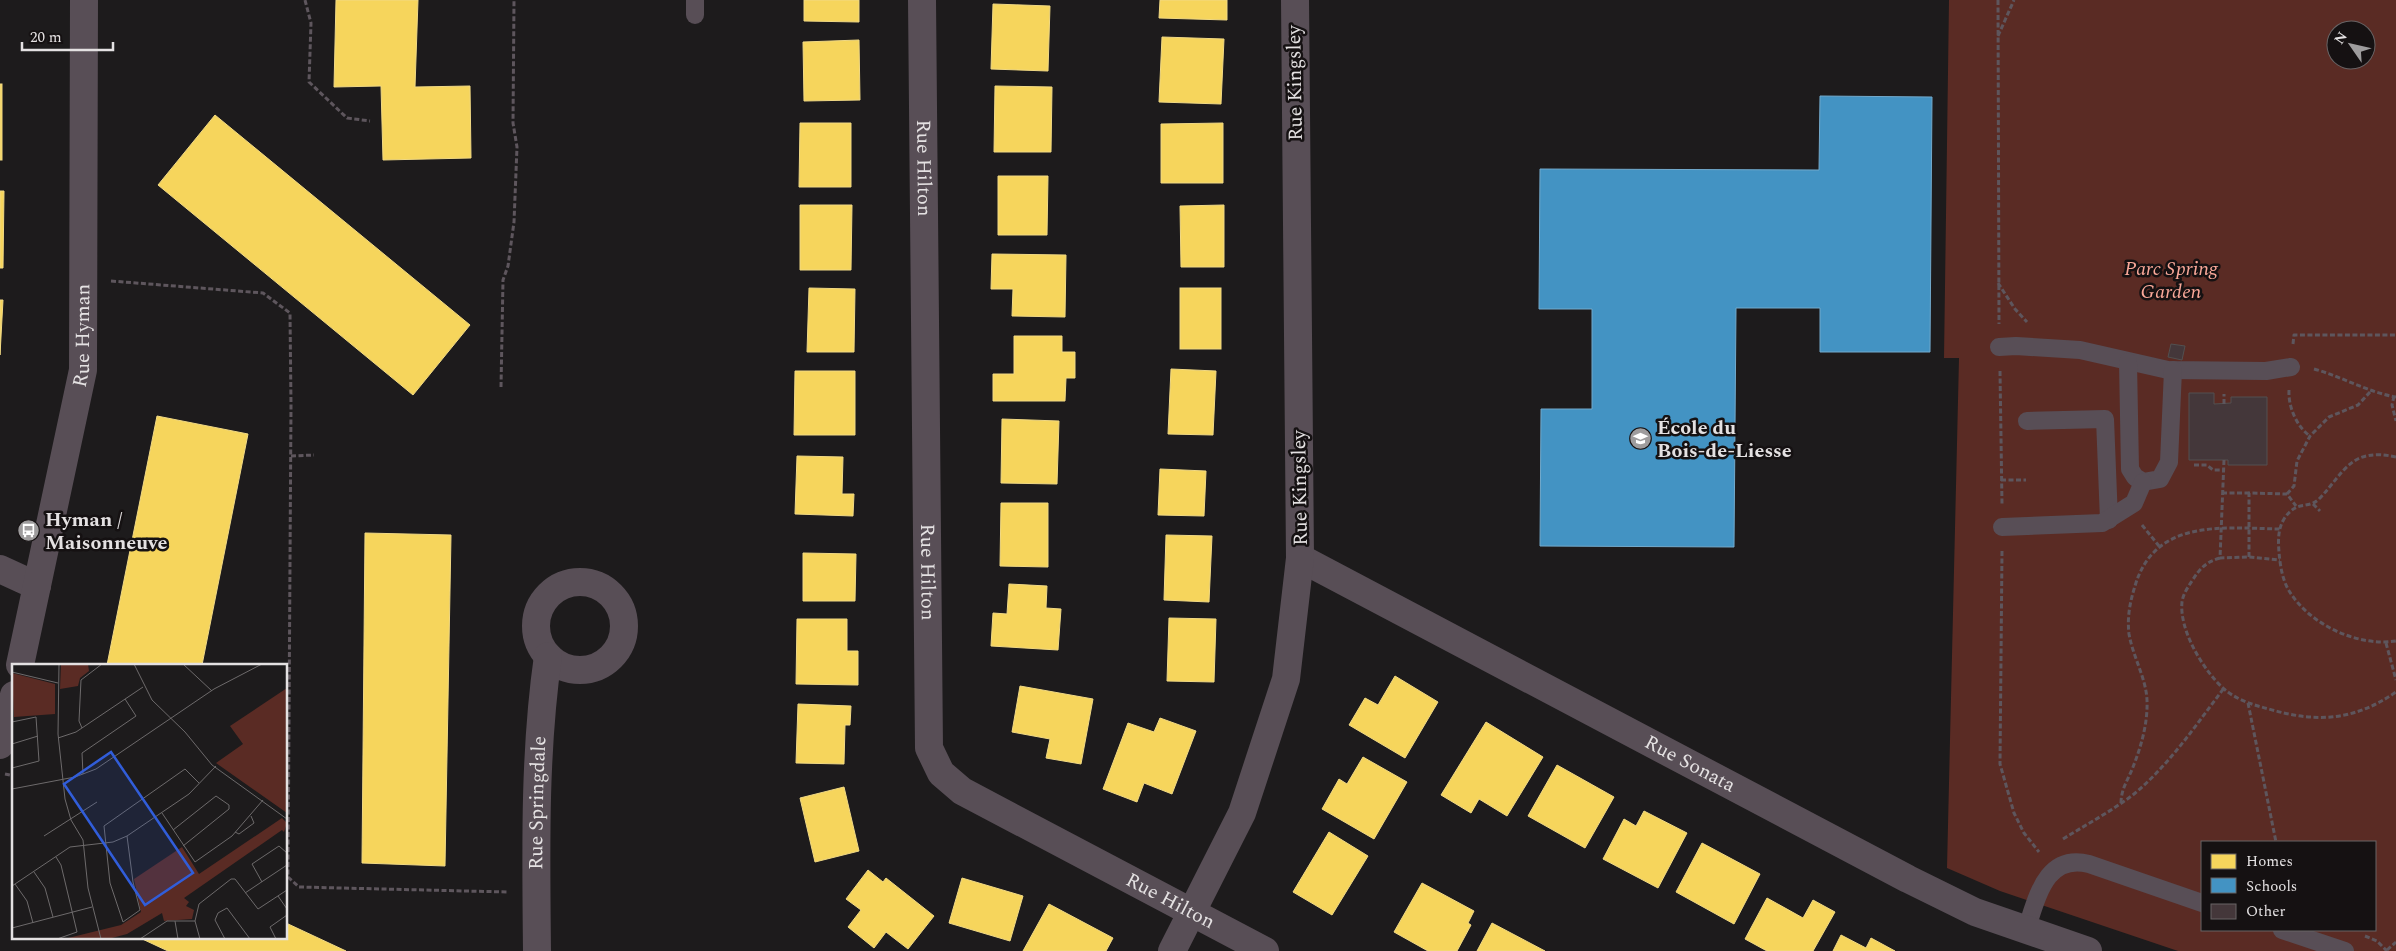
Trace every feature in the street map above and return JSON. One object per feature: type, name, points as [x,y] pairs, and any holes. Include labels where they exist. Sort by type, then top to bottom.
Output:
[{"type":"street","name":"Rue Hyman","points":[[20,664],[83,370],[84,0]]},
{"type":"street","name":"Rue Hilton","points":[[922,0],[929,748],[941,773],[962,791],[1265,951]]},
{"type":"street","name":"Rue Kingsley","points":[[1172,951],[1242,813],[1286,679],[1300,558],[1295,0]]},
{"type":"street","name":"Rue Sonata","points":[[1300,558],[1908,879],[1975,912],[2088,951]]},
{"type":"street","points":[[0,569],[37,586]]},
{"type":"street","name":"Rue Springdale","points":[[537,951],[535,843],[540,713],[548,656]]},
{"type":"street","points":[[0,745],[7,727],[12,704]]},
{"type":"lane","points":[[1999,347],[2016,346],[2080,350],[2128,362],[2173,370],[2266,371],[2291,367]]},
{"type":"lane","points":[[2128,362],[2130,469],[2135,477],[2143,482],[2160,479],[2169,462],[2173,370]]},
{"type":"lane","points":[[2027,421],[2105,419],[2109,520]]},
{"type":"lane","points":[[2002,527],[2094,525],[2109,520],[2134,502],[2143,482]]},
{"type":"lane","points":[[2026,930],[2040,890],[2053,871],[2063,865],[2079,862],[2201,903]]},
{"type":"lane","points":[[2285,931],[2345,951]]},
{"type":"path","points":[[305,0],[311,23],[309,82],[348,118],[370,121]]},
{"type":"path","points":[[500,387],[503,280],[508,266],[514,222],[517,147],[513,123],[514,0]]},
{"type":"path","points":[[1998,0],[1998,283],[2002,527],[2000,764],[2014,813],[2024,833],[2053,871]]},
{"type":"path","points":[[1998,39],[2014,0]]},
{"type":"path","points":[[83,278],[263,293],[290,313],[291,456],[288,701]]},
{"type":"path","points":[[1998,283],[2010,303],[2028,324]]},
{"type":"path","points":[[2396,335],[2294,335],[2291,367],[2333,374],[2370,392],[2395,396],[2392,405],[2396,421]]},
{"type":"path","points":[[2287,494],[2294,486],[2297,461],[2310,436],[2329,417],[2358,404],[2370,392]]},
{"type":"path","points":[[2289,398],[2299,427],[2310,436]]},
{"type":"path","points":[[2396,457],[2372,455],[2355,461],[2340,472],[2313,504],[2296,506],[2284,519],[2278,539],[2280,560],[2288,588],[2300,604],[2318,620],[2328,627],[2356,638],[2386,643],[2396,641]]},
{"type":"path","points":[[291,456],[314,456]]},
{"type":"path","points":[[2220,558],[2224,460]]},
{"type":"path","points":[[2191,465],[2207,465],[2213,470],[2223,470]]},
{"type":"path","points":[[2001,480],[2026,480]]},
{"type":"path","points":[[2222,493],[2287,494]]},
{"type":"path","points":[[2249,493],[2249,557]]},
{"type":"path","points":[[2287,494],[2296,506]]},
{"type":"path","points":[[2313,504],[2320,511]]},
{"type":"path","points":[[2138,520],[2159,546]]},
{"type":"path","points":[[2121,803],[2123,787],[2140,746],[2147,700],[2129,634],[2128,612],[2138,574],[2146,559],[2159,546],[2178,536],[2201,530],[2221,528],[2280,529]]},
{"type":"path","points":[[2280,560],[2249,557],[2220,558],[2200,568],[2186,590],[2182,601],[2183,615],[2190,641],[2224,688],[2248,703],[2294,716],[2320,719],[2370,707],[2396,692]]},
{"type":"path","points":[[2386,643],[2396,680]]},
{"type":"path","points":[[2058,841],[2106,814],[2135,793],[2185,742],[2224,688]]},
{"type":"path","points":[[2248,703],[2276,841]]},
{"type":"path","points":[[288,877],[299,888],[536,893]]},
{"type":"path","points":[[2360,934],[2377,941],[2387,951],[2396,942]]},
{"type":"green space","name":"Parc Spring Garden","points":[[1949,0],[2396,0],[2396,951],[2178,951],[2000,891],[1947,868],[1959,358],[1944,358]]},
{"type":"building: Homes","points":[[336,0],[418,0],[415,87],[470,86],[471,158],[383,160],[381,86],[334,87]]},
{"type":"building: Homes","points":[[804,0],[859,0],[859,22],[804,21]]},
{"type":"building: Homes","points":[[1160,0],[1227,0],[1227,20],[1159,18]]},
{"type":"building: Homes","points":[[993,4],[1050,6],[1048,71],[991,69]]},
{"type":"building: Homes","points":[[1162,37],[1224,39],[1221,104],[1159,102]]},
{"type":"building: Homes","points":[[859,40],[860,100],[804,101],[803,42]]},
{"type":"building: Homes","points":[[0,84],[2,84],[2,160],[0,160]]},
{"type":"building: Homes","points":[[995,86],[1052,87],[1051,152],[994,152]]},
{"type":"building: Homes","points":[[215,115],[470,325],[413,395],[158,185]]},
{"type":"building: Homes","points":[[800,123],[851,123],[851,187],[799,187]]},
{"type":"building: Homes","points":[[1223,123],[1223,183],[1161,183],[1161,124]]},
{"type":"building: Homes","points":[[998,176],[1048,176],[1047,235],[998,235]]},
{"type":"building: Homes","points":[[0,191],[4,191],[3,268],[0,268]]},
{"type":"building: Homes","points":[[800,205],[852,205],[851,270],[800,270]]},
{"type":"building: Homes","points":[[1224,205],[1224,267],[1181,267],[1180,206]]},
{"type":"building: Homes","points":[[992,254],[1066,255],[1065,317],[1012,316],[1013,289],[991,289]]},
{"type":"building: Homes","points":[[809,288],[855,289],[854,352],[807,352]]},
{"type":"building: Homes","points":[[1180,288],[1221,288],[1221,349],[1180,349]]},
{"type":"building: Homes","points":[[0,300],[3,300],[0,355]]},
{"type":"building: Homes","points":[[1014,336],[1062,336],[1062,352],[1075,352],[1075,378],[1066,378],[1065,401],[993,401],[993,374],[1014,374]]},
{"type":"building: Homes","points":[[1171,369],[1216,371],[1213,435],[1168,434]]},
{"type":"building: Homes","points":[[795,371],[855,371],[855,435],[794,435]]},
{"type":"building: Homes","points":[[157,416],[248,434],[202,664],[107,664]]},
{"type":"building: Homes","points":[[1002,419],[1059,421],[1057,484],[1001,483]]},
{"type":"building: Homes","points":[[797,456],[843,457],[842,494],[854,494],[853,516],[795,514]]},
{"type":"building: Homes","points":[[1160,469],[1206,471],[1204,516],[1158,515]]},
{"type":"building: Homes","points":[[1001,503],[1048,503],[1048,567],[1000,566]]},
{"type":"building: Homes","points":[[365,533],[451,535],[445,866],[362,863]]},
{"type":"building: Homes","points":[[1166,535],[1212,536],[1209,602],[1164,600]]},
{"type":"building: Homes","points":[[803,553],[856,554],[855,601],[803,601]]},
{"type":"building: Homes","points":[[1009,584],[1047,586],[1046,608],[1061,609],[1058,650],[991,646],[993,613],[1007,614]]},
{"type":"building: Homes","points":[[1169,618],[1216,619],[1214,682],[1167,681]]},
{"type":"building: Homes","points":[[797,619],[847,619],[847,651],[858,651],[858,685],[796,684]]},
{"type":"building: Homes","points":[[1395,676],[1438,702],[1405,758],[1349,725],[1365,698],[1378,705]]},
{"type":"building: Homes","points":[[1020,686],[1093,699],[1081,764],[1046,758],[1050,739],[1012,732]]},
{"type":"building: Homes","points":[[798,704],[851,706],[850,725],[845,725],[844,764],[796,763]]},
{"type":"building: Homes","points":[[1160,718],[1196,731],[1172,794],[1144,783],[1137,802],[1103,789],[1128,723],[1154,732]]},
{"type":"building: Homes","points":[[1486,722],[1543,757],[1507,816],[1479,799],[1471,813],[1441,795]]},
{"type":"building: Homes","points":[[1363,757],[1407,782],[1374,839],[1322,809],[1339,779],[1347,784]]},
{"type":"building: Homes","points":[[1557,765],[1614,797],[1585,848],[1528,816]]},
{"type":"building: Homes","points":[[844,787],[859,851],[815,862],[800,798]]},
{"type":"building: Homes","points":[[1644,811],[1687,833],[1658,888],[1603,859],[1624,819],[1636,826]]},
{"type":"building: Homes","points":[[1329,832],[1368,856],[1332,915],[1293,892]]},
{"type":"building: Homes","points":[[1702,843],[1760,874],[1734,924],[1676,892]]},
{"type":"building: Homes","points":[[868,870],[883,882],[886,878],[934,916],[908,949],[886,932],[874,948],[848,927],[861,910],[846,899]]},
{"type":"building: Homes","points":[[962,878],[1023,896],[1010,941],[949,923]]},
{"type":"building: Homes","points":[[1422,883],[1474,911],[1468,923],[1471,925],[1457,951],[1428,951],[1394,932]]},
{"type":"building: Homes","points":[[1767,898],[1803,918],[1813,900],[1835,912],[1813,951],[1767,951],[1745,939]]},
{"type":"building: Homes","points":[[1049,904],[1113,938],[1106,951],[1023,951]]},
{"type":"building: Homes","points":[[1492,923],[1545,951],[1477,951]]},
{"type":"building: Homes","points":[[288,924],[346,951],[168,951],[140,938],[288,938]]},
{"type":"building: Homes","points":[[1841,935],[1866,948],[1871,938],[1895,951],[1833,951]]},
{"type":"building: Schools","points":[[1820,96],[1932,97],[1930,352],[1820,352],[1820,308],[1736,308],[1734,547],[1540,546],[1541,409],[1592,409],[1592,309],[1539,309],[1540,169],[1819,170]]},
{"type":"building: Other","points":[[2171,344],[2185,346],[2182,360],[2168,357]]},
{"type":"building: Other","points":[[2189,393],[2214,393],[2214,404],[2231,403],[2231,397],[2267,397],[2267,465],[2228,465],[2228,460],[2189,460]]},
{"type":"place","name":"École du Bois-de-Liesse","points":[[1641,439]]},
{"type":"place","name":"Hyman / Maisonneuve","points":[[29,531]]}]
